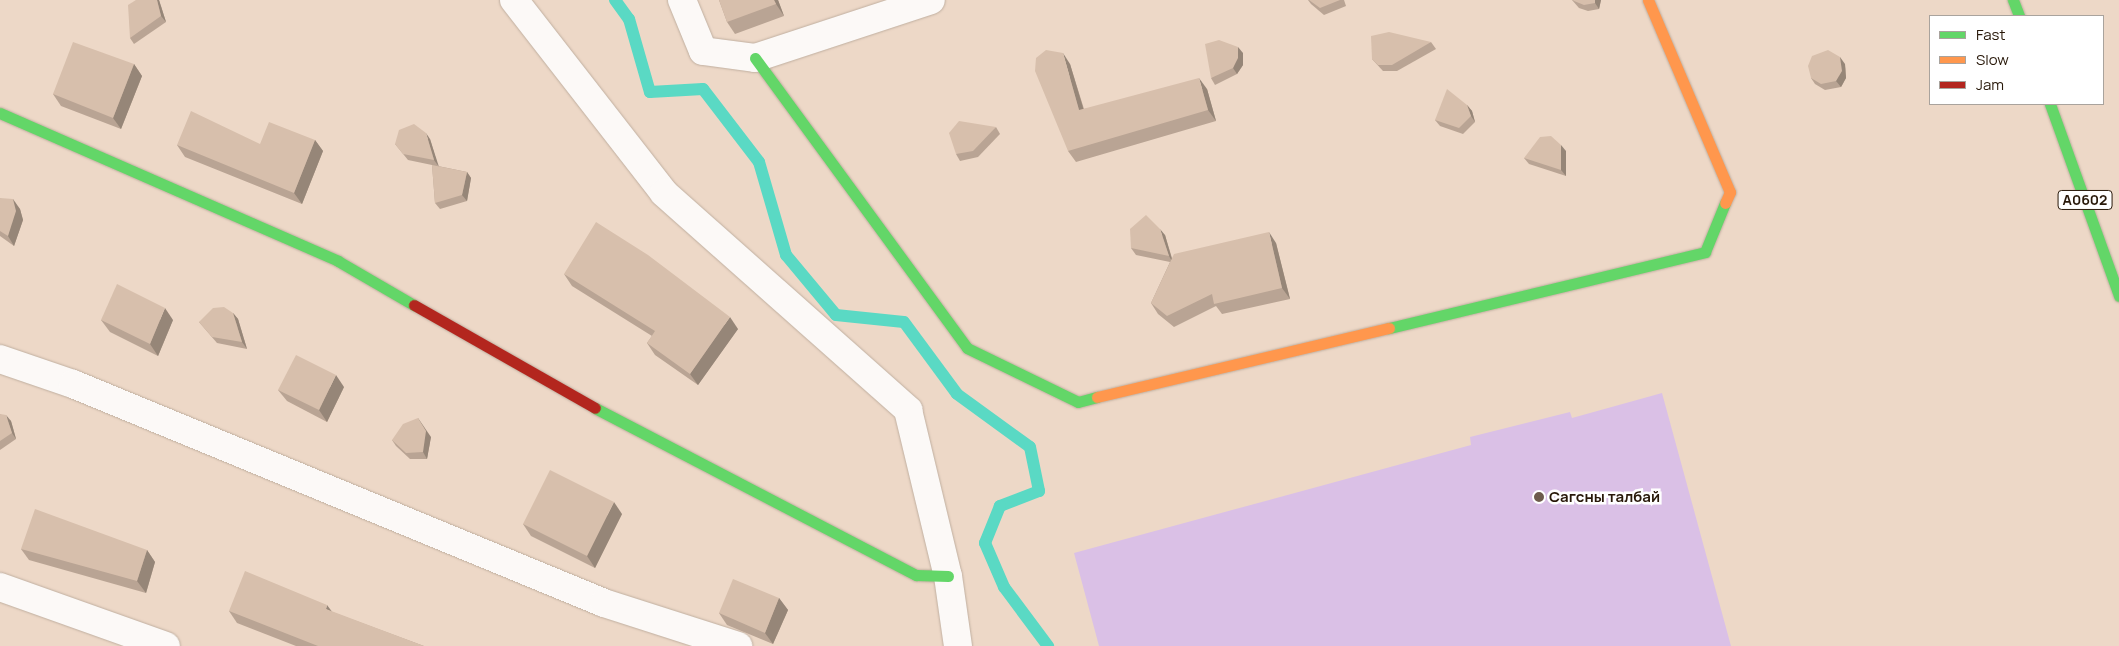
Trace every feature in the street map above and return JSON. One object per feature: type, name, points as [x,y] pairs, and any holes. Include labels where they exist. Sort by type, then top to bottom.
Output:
[{"type":"main road","points":[[755,58],[967,348],[1078,402],[1704,252],[1730,192],[1648,0]]},
{"type":"main road","points":[[2013,0],[2019,15]]},
{"type":"main road","name":"A0602","points":[[2050,105],[2119,296]]},
{"type":"main road","points":[[0,113],[338,261],[650,439],[796,516],[916,575],[948,576]]},
{"type":"street","points":[[514,0],[664,193],[908,410],[948,576],[958,646]]},
{"type":"street","points":[[682,0],[703,51],[755,58],[931,0]]},
{"type":"street","points":[[0,359],[73,384],[604,603],[738,646]]},
{"type":"street","points":[[0,587],[166,646]]},
{"type":"shaded area","points":[[1662,393],[1731,646],[1099,646],[1074,553],[1471,445],[1470,437],[1570,412],[1572,418]]},
{"type":"building","points":[[136,0],[157,0],[161,16],[130,38],[128,5]]},
{"type":"building","points":[[719,0],[774,0],[776,4],[727,22]]},
{"type":"building","points":[[1309,0],[1340,0],[1320,8]]},
{"type":"building","points":[[1573,0],[1595,0],[1595,3],[1584,5]]},
{"type":"building","points":[[1389,32],[1431,42],[1392,65],[1378,65],[1372,59],[1371,36]]},
{"type":"building","points":[[1219,40],[1238,47],[1238,58],[1233,68],[1211,78],[1205,44]]},
{"type":"building","points":[[73,42],[134,64],[113,118],[53,94]]},
{"type":"building","points":[[1046,50],[1063,53],[1079,110],[1199,78],[1208,110],[1068,151],[1035,71],[1036,58]]},
{"type":"building","points":[[1828,50],[1840,57],[1842,71],[1836,81],[1821,84],[1811,78],[1808,66],[1812,56]]},
{"type":"building","points":[[1447,89],[1467,105],[1471,116],[1459,128],[1435,120]]},
{"type":"building","points":[[191,111],[260,144],[269,122],[315,140],[294,193],[177,145]]},
{"type":"building","points":[[959,121],[996,127],[973,151],[956,154],[949,133]]},
{"type":"building","points":[[414,124],[426,133],[434,160],[403,154],[395,144],[399,130]]},
{"type":"building","points":[[1551,136],[1561,145],[1561,170],[1524,158],[1540,137]]},
{"type":"building","points":[[432,165],[467,172],[462,195],[435,203]]},
{"type":"building","points":[[0,198],[13,199],[16,211],[8,236],[0,231]]},
{"type":"building","points":[[1146,215],[1160,229],[1169,256],[1131,248],[1130,229]]},
{"type":"building","points":[[596,222],[648,255],[730,317],[690,374],[647,343],[655,331],[564,274]]},
{"type":"building","points":[[1269,232],[1282,288],[1214,304],[1212,294],[1167,316],[1151,303],[1174,254]]},
{"type":"building","points":[[117,284],[165,308],[150,344],[101,320]]},
{"type":"building","points":[[224,307],[233,313],[242,342],[212,337],[199,322],[213,308]]},
{"type":"building","points":[[296,355],[336,375],[319,410],[278,390]]},
{"type":"building","points":[[0,414],[6,415],[12,433],[0,441]]},
{"type":"building","points":[[418,418],[426,431],[423,452],[406,453],[392,440],[403,424]]},
{"type":"building","points":[[550,470],[614,502],[587,556],[523,524]]},
{"type":"building","points":[[35,509],[147,550],[137,581],[21,549]]},
{"type":"building","points":[[245,571],[327,605],[326,609],[424,646],[318,646],[229,611]]},
{"type":"building","points":[[733,579],[779,598],[765,633],[719,613]]},
{"type":"waterway","points":[[615,0],[629,19],[650,92],[703,89],[759,162],[786,255],[836,315],[904,322],[957,394],[1030,447],[1039,491],[1000,506],[985,543],[1004,587],[1048,646]]},
{"type":"traffic: fast","points":[[2013,0],[2019,15]]},
{"type":"traffic: fast","points":[[755,58],[967,348],[1078,402],[1097,397]]},
{"type":"traffic: fast","points":[[2050,105],[2119,296]]},
{"type":"traffic: fast","points":[[0,113],[338,261],[414,305]]},
{"type":"traffic: fast","points":[[1389,328],[1705,252],[1725,203]]},
{"type":"traffic: fast","points":[[595,408],[916,575],[948,576]]},
{"type":"traffic: slow","points":[[1648,0],[1730,192],[1725,203]]},
{"type":"traffic: slow","points":[[1097,397],[1389,328]]},
{"type":"traffic: jam","points":[[414,305],[595,408]]},
{"type":"place","name":"Сагсны талбай","points":[[1539,497]]}]
